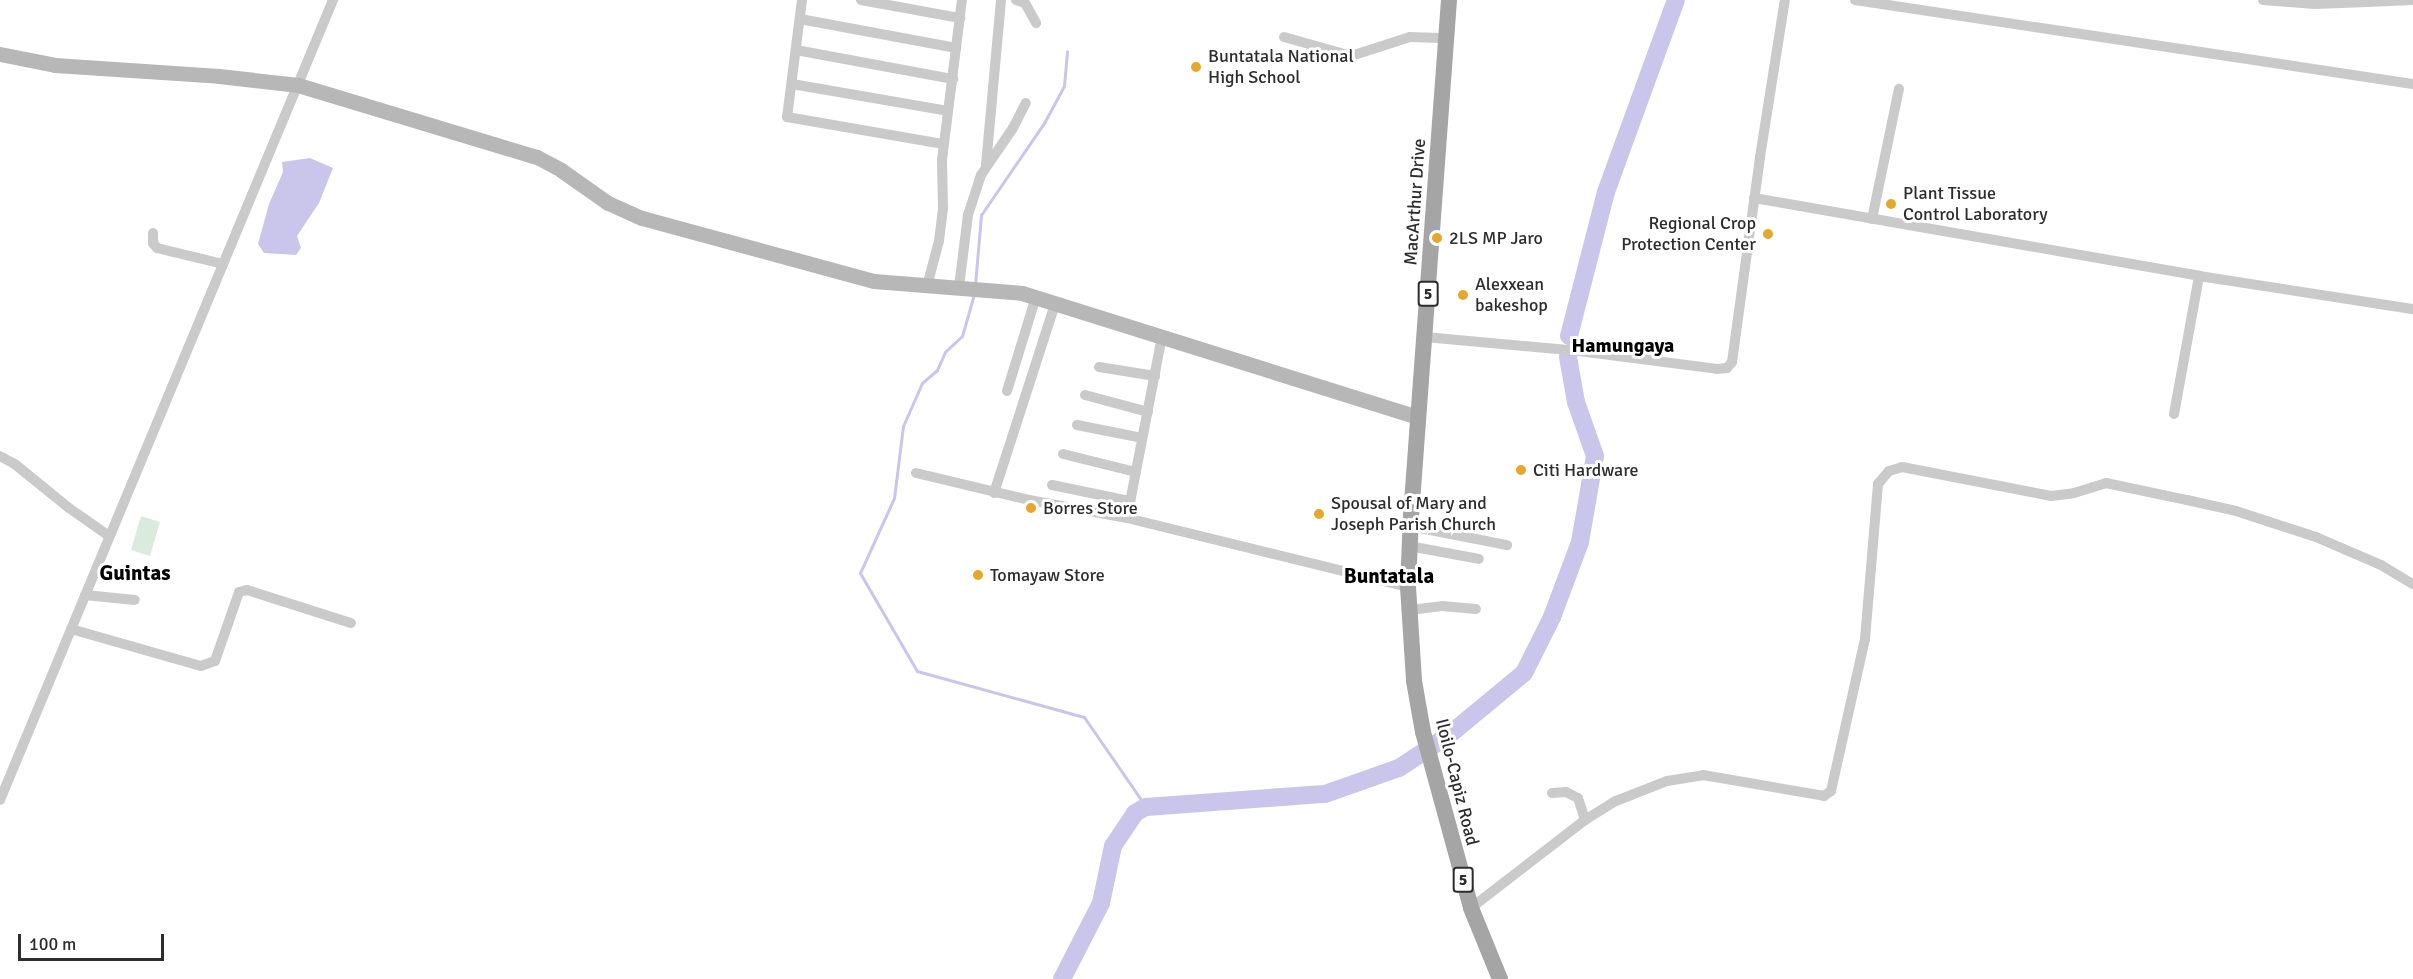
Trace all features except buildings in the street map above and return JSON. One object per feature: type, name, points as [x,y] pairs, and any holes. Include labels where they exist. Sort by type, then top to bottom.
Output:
[{"type":"main road","name":"MacArthur Drive","points":[[1408,587],[1410,526],[1449,0]]},
{"type":"main road","name":"Iloilo-Capiz Road","points":[[1408,587],[1414,681],[1423,732],[1471,908],[1500,979]]},
{"type":"street","points":[[0,800],[333,0]]},
{"type":"street","points":[[802,0],[786,114],[791,119],[944,144]]},
{"type":"street","points":[[861,0],[960,18]]},
{"type":"street","points":[[927,286],[939,241],[944,144],[962,0]]},
{"type":"street","points":[[963,287],[968,214],[986,165],[1001,0]]},
{"type":"street","points":[[1016,0],[1025,3],[1036,23]]},
{"type":"street","points":[[1425,337],[1579,351],[1717,369],[1727,368],[1732,362],[1754,198],[1785,0]]},
{"type":"street","points":[[1855,0],[2413,84]]},
{"type":"street","points":[[2263,0],[2315,2],[2413,0]]},
{"type":"street","points":[[800,19],[956,48]]},
{"type":"street","points":[[1284,37],[1351,56],[1410,37],[1447,38]]},
{"type":"street","points":[[796,50],[952,79]]},
{"type":"street","points":[[0,54],[55,65],[219,76],[298,85],[537,157],[561,170],[608,202],[642,219],[874,281],[991,289],[1036,297],[1418,417]]},
{"type":"street","points":[[792,84],[948,111]]},
{"type":"street","points":[[1872,219],[1899,89]]},
{"type":"street","points":[[986,165],[1013,128],[1026,103]]},
{"type":"street","points":[[1754,198],[2199,276],[2413,309]]},
{"type":"street","points":[[153,234],[153,243],[157,248],[223,264]]},
{"type":"street","points":[[2174,414],[2199,276]]},
{"type":"street","points":[[1007,391],[1036,297]]},
{"type":"street","points":[[994,493],[1055,304]]},
{"type":"street","points":[[1127,518],[1162,336]]},
{"type":"street","points":[[1099,367],[1155,376]]},
{"type":"street","points":[[1085,395],[1148,412]]},
{"type":"street","points":[[1077,425],[1143,438]]},
{"type":"street","points":[[1063,454],[1136,472]]},
{"type":"street","points":[[0,456],[16,465],[69,508],[109,536]]},
{"type":"street","points":[[1471,908],[1585,820],[1616,801],[1667,781],[1703,775],[1824,795],[1831,791],[1865,639],[1878,484],[1889,471],[1902,467],[2051,496],[2068,495],[2106,483],[2187,500],[2236,511],[2316,537],[2381,565],[2413,584]]},
{"type":"street","points":[[916,473],[994,493],[1127,518],[1408,587]]},
{"type":"street","points":[[1052,485],[1130,501]]},
{"type":"street","points":[[1410,526],[1507,545]]},
{"type":"street","points":[[1409,546],[1479,559]]},
{"type":"street","points":[[71,629],[201,666],[215,661],[239,592],[247,590],[351,623]]},
{"type":"street","points":[[85,595],[135,600]]},
{"type":"street","points":[[1410,610],[1442,606],[1476,609]]},
{"type":"street","points":[[1552,793],[1566,792],[1578,798],[1585,820]]},
{"type":"green space","points":[[141,516],[160,522],[150,556],[131,550]]},
{"type":"shaded area","points":[[310,158],[333,168],[319,203],[297,236],[301,248],[296,255],[264,253],[258,244],[269,204],[283,172],[282,162]]},
{"type":"waterway","points":[[1569,336],[1606,192],[1676,0]]},
{"type":"waterway","points":[[975,285],[981,215],[1044,123],[1064,86],[1067,51]]},
{"type":"waterway","points":[[974,294],[962,336],[945,352],[937,370],[922,383],[903,426],[894,498],[860,573],[917,671],[1084,717],[1146,807]]},
{"type":"waterway","points":[[1062,979],[1101,903],[1113,846],[1135,813],[1146,807],[1325,794],[1399,768],[1449,735],[1524,673],[1552,617],[1580,542],[1595,456],[1576,402],[1568,357]]},
{"type":"place","name":"Buntatala National High School","points":[[1196,67]]},
{"type":"place","name":"Plant Tissue Control Laboratory","points":[[1891,204]]},
{"type":"place","name":"Regional Crop Protection Center","points":[[1768,234]]},
{"type":"place","name":"2LS MP Jaro","points":[[1437,238]]},
{"type":"place","name":"Alexxean bakeshop","points":[[1463,295]]},
{"type":"place","name":"Citi Hardware","points":[[1521,470]]},
{"type":"place","name":"Borres Store","points":[[1031,508]]},
{"type":"place","name":"Spousal of Mary and Joseph Parish Church","points":[[1319,514]]},
{"type":"place","name":"Tomayaw Store","points":[[978,575]]},
{"type":"district","name":"Hamungaya","points":[[1623,345]]},
{"type":"district","name":"Guintas","points":[[135,573]]},
{"type":"district","name":"Buntatala","points":[[1389,576]]}]
